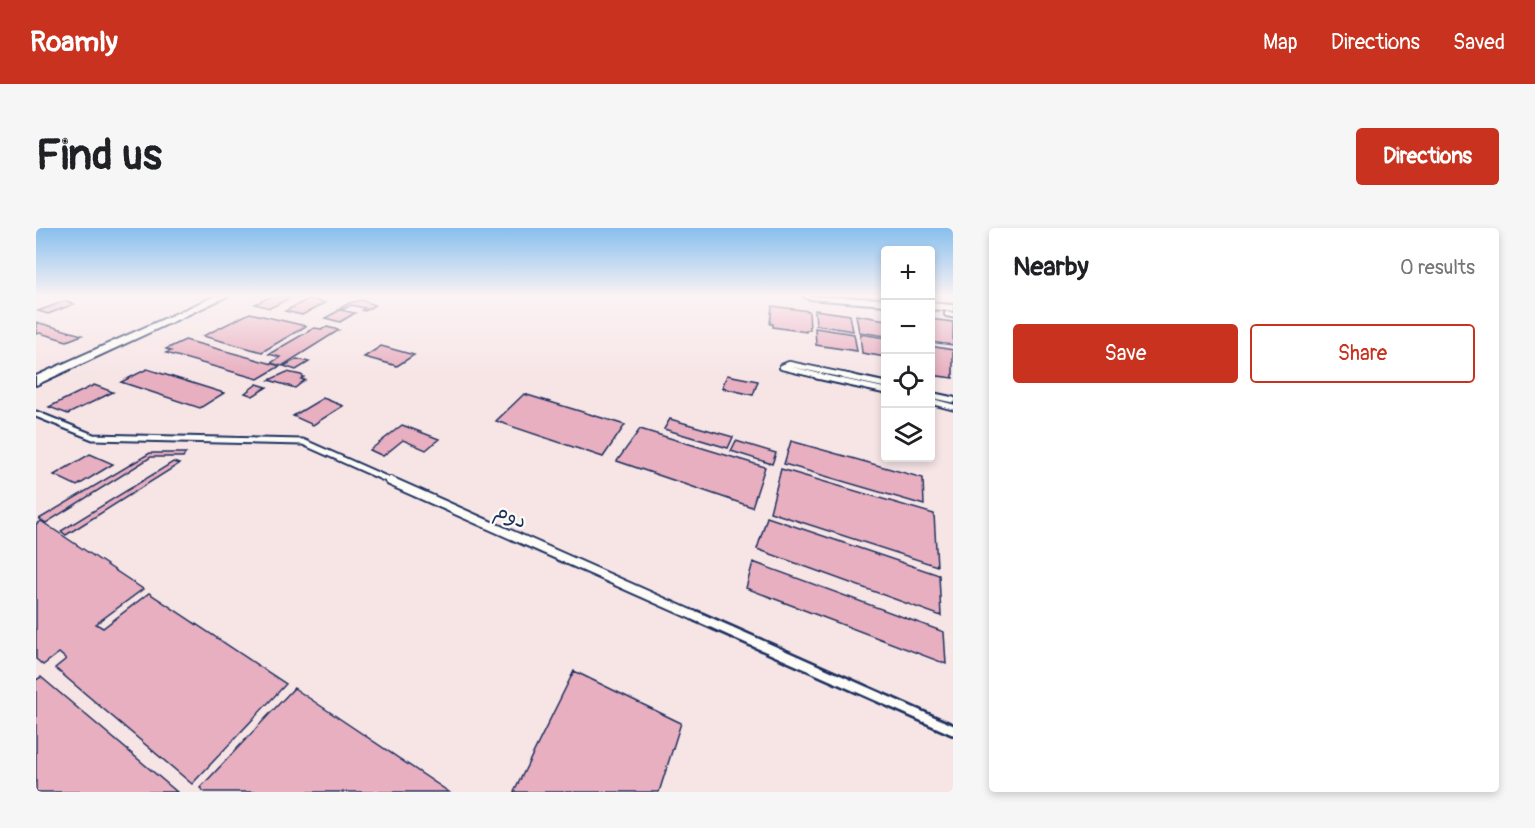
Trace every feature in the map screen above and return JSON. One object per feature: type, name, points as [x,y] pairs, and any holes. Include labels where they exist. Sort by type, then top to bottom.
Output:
[{"type":"main road","points":[[36,381],[165,322]]},
{"type":"lane","points":[[881,384],[789,364],[783,365],[786,369],[881,390]]},
{"type":"lane","points":[[935,396],[953,400]]},
{"type":"lane","points":[[935,402],[953,406]]},
{"type":"lane","name":"دوم","points":[[36,414],[93,437],[303,442],[953,730]]},
{"type":"building","points":[[37,322],[82,335],[67,341],[40,333],[36,334]]},
{"type":"building","points":[[231,322],[290,322],[306,326],[262,352],[203,336]]},
{"type":"building","points":[[810,322],[810,330],[806,332],[773,327],[773,324],[770,324]]},
{"type":"building","points":[[816,322],[851,322],[853,331],[816,325]]},
{"type":"building","points":[[857,322],[881,322],[881,335],[859,332]]},
{"type":"building","points":[[935,322],[953,322],[953,345],[935,343]]},
{"type":"building","points":[[327,327],[339,330],[282,366],[271,363],[280,357],[269,354],[314,328]]},
{"type":"building","points":[[815,328],[854,334],[857,351],[816,345]]},
{"type":"building","points":[[860,334],[881,337],[881,356],[862,353]]},
{"type":"building","points":[[185,340],[280,366],[258,379],[166,353],[171,351],[166,349]]},
{"type":"building","points":[[381,346],[414,355],[397,366],[364,357]]},
{"type":"building","points":[[935,347],[953,350],[953,378],[935,376]]},
{"type":"building","points":[[297,359],[309,362],[296,370],[284,366]]},
{"type":"building","points":[[147,369],[224,393],[200,408],[121,382]]},
{"type":"building","points":[[287,372],[301,375],[304,377],[301,379],[305,380],[295,388],[269,380]]},
{"type":"building","points":[[727,375],[758,381],[753,395],[722,388]]},
{"type":"building","points":[[257,384],[267,387],[253,396],[245,393]]},
{"type":"building","points":[[94,385],[113,392],[68,414],[49,407]]},
{"type":"building","points":[[524,394],[625,425],[603,457],[496,421]]},
{"type":"building","points":[[323,398],[343,406],[313,425],[293,416]]},
{"type":"building","points":[[670,419],[733,437],[728,448],[664,429]]},
{"type":"building","points":[[402,425],[439,439],[426,450],[403,440],[383,456],[370,450]]},
{"type":"building","points":[[640,429],[765,467],[752,507],[617,461]]},
{"type":"building","points":[[736,441],[776,453],[772,464],[731,451]]},
{"type":"building","points":[[791,441],[923,478],[924,505],[784,464]]},
{"type":"building","points":[[150,453],[186,453],[183,457],[151,457],[46,523],[39,519]]},
{"type":"building","points":[[90,454],[113,464],[77,486],[54,475]]},
{"type":"building","points":[[173,462],[179,464],[66,535],[61,531]]},
{"type":"building","points":[[781,469],[934,514],[937,566],[770,512]]},
{"type":"building","points":[[767,517],[939,575],[941,616],[757,549]]},
{"type":"building","points":[[41,521],[143,589],[96,624],[103,628],[149,593],[286,684],[192,784],[55,668],[66,659],[59,653],[43,665],[36,659],[36,524]]},
{"type":"building","points":[[753,562],[944,632],[946,664],[746,588]]},
{"type":"building","points":[[574,671],[681,723],[659,792],[514,792]]},
{"type":"building","points":[[41,677],[177,792],[36,792],[36,680]]},
{"type":"building","points":[[294,688],[449,792],[205,792],[200,788]]}]
